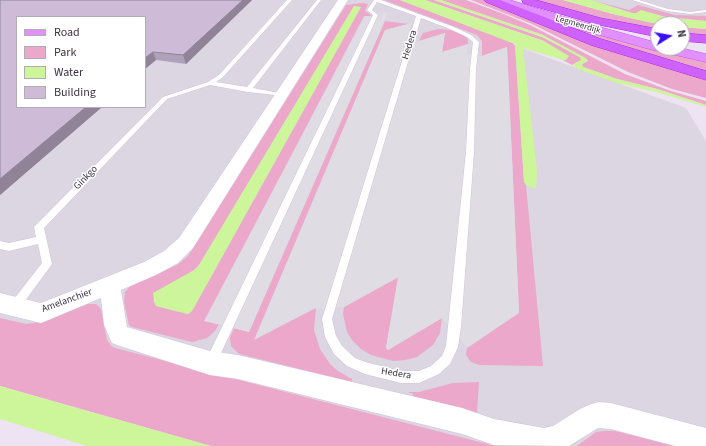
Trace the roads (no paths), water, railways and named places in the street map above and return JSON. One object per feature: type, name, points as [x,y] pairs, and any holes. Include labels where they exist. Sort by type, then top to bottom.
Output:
[{"type":"highway","points":[[490,0],[596,42],[706,76]]},
{"type":"highway","points":[[522,0],[599,21],[650,31]]},
{"type":"highway","points":[[690,38],[706,39]]},
{"type":"main road","name":"Legmeerdijk","points":[[499,0],[567,22],[650,45]]},
{"type":"main road","name":"Legmeerdijk","points":[[512,0],[650,37]]},
{"type":"main road","points":[[690,46],[706,49]]},
{"type":"main road","points":[[690,54],[706,58]]},
{"type":"street","points":[[343,0],[186,243],[171,257],[151,268],[110,285],[115,325],[120,335],[210,363],[238,367],[447,418],[494,432],[544,441],[558,438],[589,418],[598,415],[612,416],[706,441]]},
{"type":"street","name":"Amelanchier","points":[[8,304],[41,312],[110,285]]},
{"type":"lane","name":"Ginkgo","points":[[8,304],[47,264],[39,227],[165,98],[210,83],[221,76],[290,0]]},
{"type":"lane","points":[[248,90],[319,0]]},
{"type":"lane","name":"Hedera","points":[[210,363],[376,15],[369,10],[376,0],[452,28],[469,36],[476,42],[473,69],[469,159],[455,327],[452,347],[446,360],[435,370],[419,377],[401,377],[366,368],[351,362],[338,350],[331,337],[327,319],[419,16]]},
{"type":"lane","points":[[634,0],[667,10],[690,12],[706,11]]},
{"type":"lane","name":"Ginkgo","points":[[210,83],[282,95]]},
{"type":"lane","points":[[0,245],[9,247],[42,239]]},
{"type":"water","points":[[400,0],[425,0],[544,41],[569,56],[566,60],[563,60],[523,48],[537,170],[536,189],[526,185],[524,182],[515,44]]},
{"type":"water","points":[[434,0],[441,0],[543,35],[586,58],[588,61],[582,64],[583,67],[617,79],[657,89],[706,105],[706,107],[656,92],[617,83],[580,70],[572,65],[581,60],[581,58],[545,38]]},
{"type":"water","points":[[563,0],[591,0],[632,13],[636,13],[641,10],[662,16],[650,16],[650,22]]},
{"type":"water","points":[[354,6],[361,7],[192,311],[188,314],[156,306],[153,293],[196,269],[199,265]]},
{"type":"water","points":[[690,19],[706,21],[706,29],[690,28]]},
{"type":"water","points":[[0,386],[211,446],[87,446],[0,419]]}]
